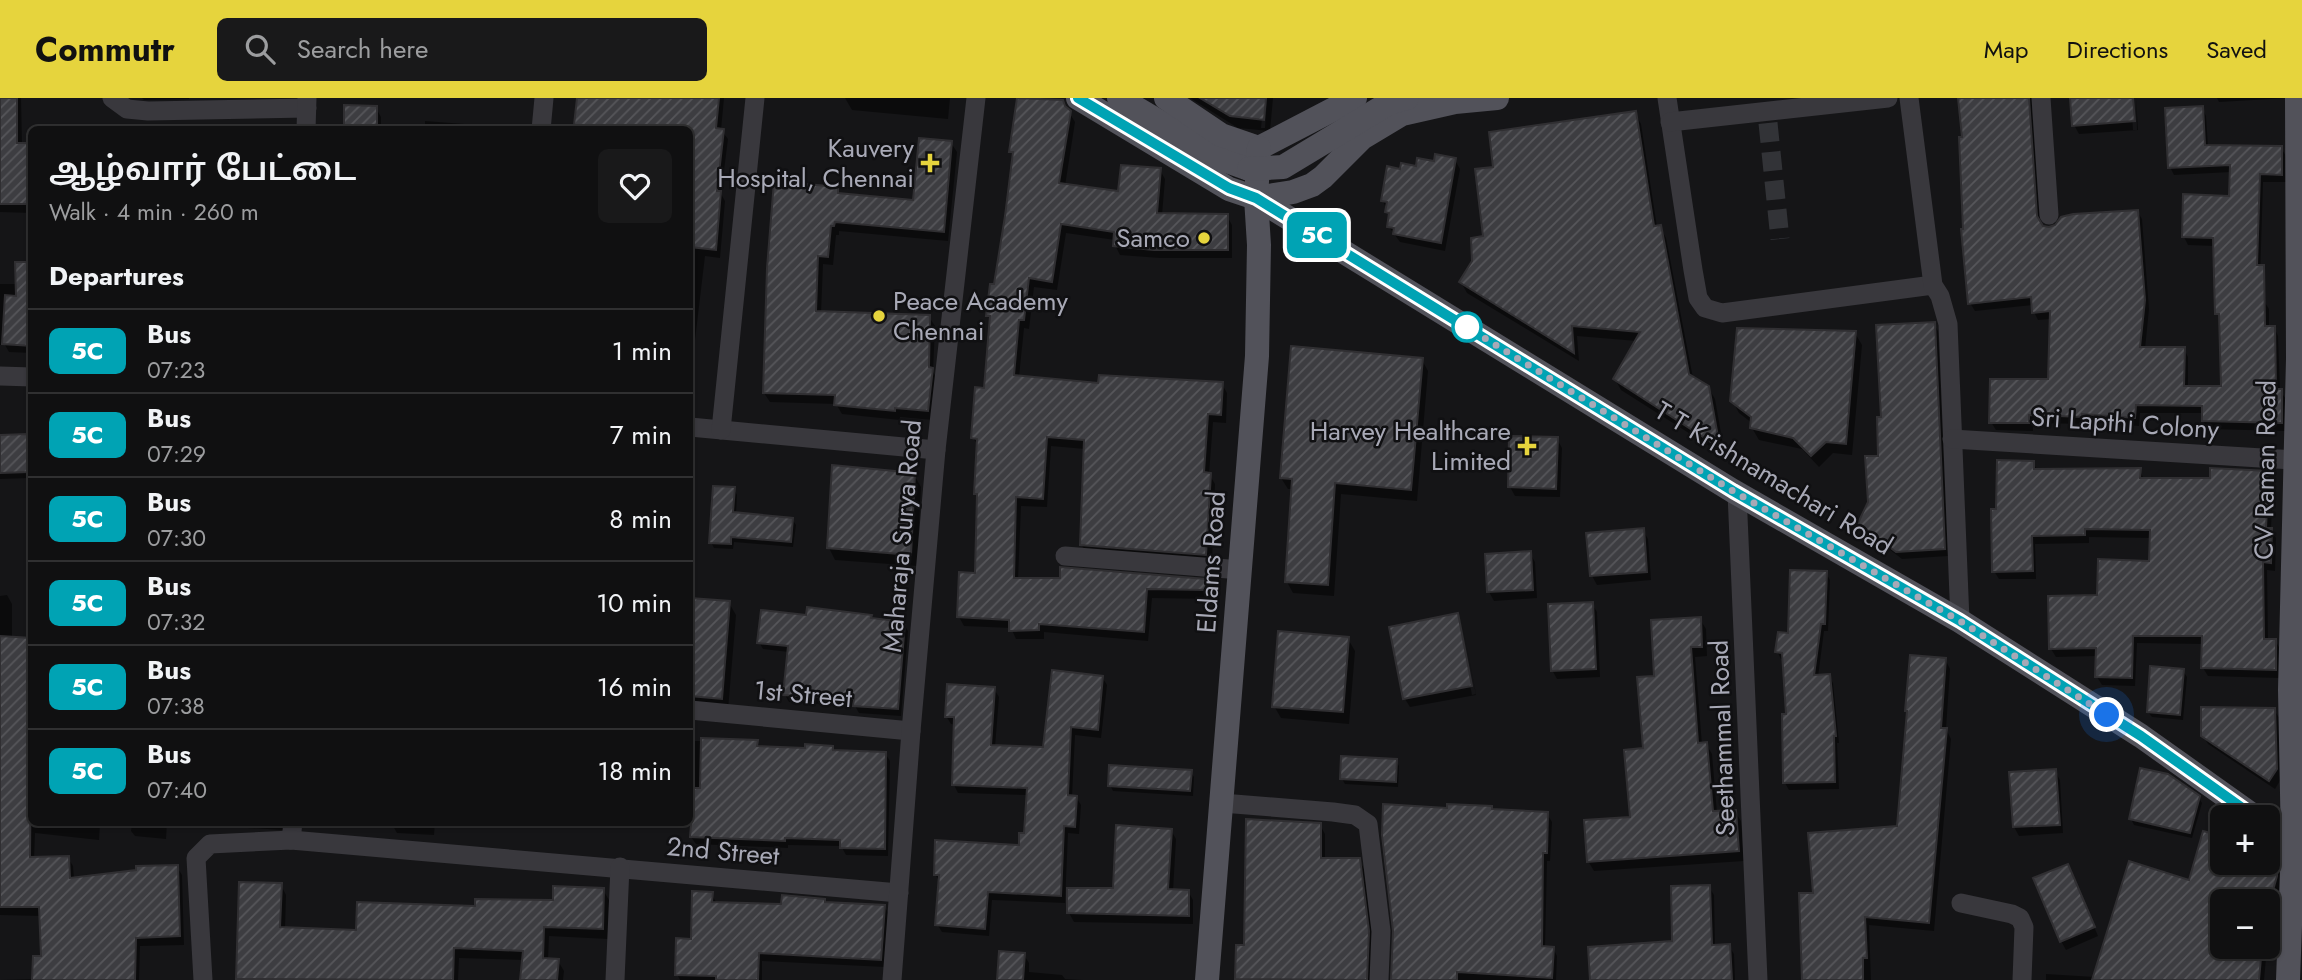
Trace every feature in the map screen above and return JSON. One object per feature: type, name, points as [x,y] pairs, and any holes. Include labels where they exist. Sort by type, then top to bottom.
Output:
[{"type":"main road","name":"T T Krishnamachari Road","points":[[1078,98],[1229,188],[1256,198],[1737,493],[1960,621],[2141,736],[2238,805]]},
{"type":"main road","points":[[1119,98],[1224,160],[1249,169],[1283,167],[1389,103],[1407,98]]},
{"type":"main road","points":[[1166,98],[1221,135],[1259,148],[1355,98]]},
{"type":"main road","points":[[1256,198],[1293,192],[1312,185],[1362,138],[1402,114],[1455,102],[1497,98]]},
{"type":"main road","name":"CV Raman Road","points":[[2288,980],[2298,848],[2294,460],[2300,359],[2297,98]]},
{"type":"main road","name":"Eldams Road","points":[[1207,980],[1257,356],[1259,245],[1256,198],[1259,148]]},
{"type":"main road","points":[[2280,835],[2298,848]]},
{"type":"street","points":[[112,98],[127,109],[148,111],[307,103],[306,126]]},
{"type":"street","points":[[541,126],[544,98]]},
{"type":"street","points":[[721,430],[755,98]]},
{"type":"street","points":[[1667,98],[1698,298],[1706,308],[1722,313],[1933,285]]},
{"type":"street","points":[[1670,121],[1767,117],[1888,98]]},
{"type":"street","points":[[1909,98],[1933,285],[1941,296],[1948,324],[1960,621]]},
{"type":"street","points":[[2042,98],[2049,215]]},
{"type":"street","name":"Maharaja Surya Road","points":[[892,980],[936,450],[976,99]]},
{"type":"street","points":[[0,376],[28,377]]},
{"type":"street","points":[[693,427],[936,450]]},
{"type":"street","name":"Sri Lapthi Colony","points":[[1952,439],[2294,460]]},
{"type":"street","name":"Seethammal Road","points":[[1737,493],[1758,980]]},
{"type":"street","points":[[1065,556],[1241,570]]},
{"type":"street","name":"1st Street","points":[[693,710],[911,731]]},
{"type":"street","points":[[1222,803],[1356,815],[1368,824],[1381,931],[1379,980]]},
{"type":"street","name":"2nd Street","points":[[203,980],[197,858],[210,844],[292,831],[620,867],[899,893]]},
{"type":"street","points":[[615,980],[620,867]]},
{"type":"street","points":[[1961,903],[2020,918],[2024,927],[2022,980]]},
{"type":"building","points":[[0,98],[17,98],[17,143],[28,143],[28,204],[0,204]]},
{"type":"building","points":[[577,98],[719,98],[716,128],[724,129],[717,191],[721,191],[716,250],[693,247],[693,126],[574,125]]},
{"type":"building","points":[[1017,98],[1063,100],[1071,111],[1059,183],[1118,191],[1121,165],[1161,168],[1157,213],[1228,214],[1228,250],[1154,250],[1113,246],[1114,232],[1061,224],[1052,282],[1029,278],[1024,320],[1019,320],[1014,375],[1098,383],[1099,375],[1223,382],[1221,415],[1208,414],[1204,472],[1211,473],[1206,555],[1080,545],[1084,440],[1047,437],[1043,499],[1016,497],[1014,578],[1060,578],[1060,567],[1206,579],[1206,590],[1147,589],[1144,632],[1039,624],[1039,630],[1009,631],[1009,620],[957,617],[959,572],[975,573],[977,494],[974,494],[977,439],[971,438],[975,387],[984,388],[990,316],[986,316],[1005,216],[1013,152],[1009,152]]},
{"type":"building","points":[[1200,98],[1266,98],[1264,120],[1230,116]]},
{"type":"building","points":[[1958,98],[2029,98],[2037,216],[2043,226],[2055,225],[2061,217],[2073,214],[2138,210],[2145,300],[2140,347],[2185,347],[2184,386],[2221,386],[2219,314],[2215,314],[2213,238],[2182,237],[2183,194],[2229,196],[2230,165],[2168,168],[2165,108],[2203,106],[2205,145],[2282,146],[2282,175],[2260,174],[2257,265],[2264,265],[2265,326],[2275,326],[2276,389],[2282,389],[2282,423],[2202,421],[2202,406],[2136,405],[2135,418],[2082,414],[2082,417],[2029,415],[2029,423],[1989,423],[1990,379],[2048,379],[2050,311],[2032,313],[2031,297],[1968,304],[1961,229],[1959,137],[1962,137]]},
{"type":"building","points":[[2070,98],[2133,98],[2135,121],[2072,126]]},
{"type":"building","points":[[344,105],[377,106],[377,126],[344,126]]},
{"type":"building","points":[[1636,111],[1654,226],[1661,225],[1689,374],[1709,386],[1720,448],[1613,379],[1640,332],[1572,326],[1574,353],[1459,282],[1472,261],[1471,238],[1483,236],[1475,169],[1493,167],[1489,132]]},
{"type":"building","points":[[919,138],[952,141],[944,232],[835,222],[834,226],[831,226],[828,257],[818,256],[816,311],[930,315],[929,367],[933,368],[928,411],[895,408],[895,411],[834,405],[835,395],[763,393],[767,268],[774,181],[838,187],[838,193],[913,200]]},
{"type":"building","points":[[1435,154],[1456,158],[1441,243],[1393,234],[1394,228],[1387,227],[1387,202],[1381,201],[1387,166],[1400,169],[1401,163],[1416,166],[1417,158],[1434,161]]},
{"type":"building","points":[[15,262],[28,262],[28,346],[2,344],[5,295],[16,296]]},
{"type":"building","points":[[1935,322],[1945,549],[1896,552],[1858,523],[1868,502],[1865,456],[1878,456],[1877,417],[1881,417],[1876,325]]},
{"type":"building","points":[[1737,328],[1856,331],[1846,444],[1826,442],[1811,456],[1793,438],[1750,428],[1751,417],[1730,401]]},
{"type":"building","points":[[1291,346],[1423,358],[1411,490],[1335,483],[1328,585],[1285,582],[1292,479],[1280,478]]},
{"type":"building","points":[[27,434],[28,472],[0,473],[0,435]]},
{"type":"building","points":[[1509,436],[1558,437],[1556,489],[1508,487]]},
{"type":"building","points":[[1997,460],[2034,461],[2034,469],[2141,468],[2140,478],[2210,478],[2210,468],[2269,471],[2266,528],[2272,528],[2271,563],[2263,562],[2264,639],[2276,639],[2276,670],[2201,668],[2202,636],[2133,636],[2132,678],[2095,677],[2096,648],[2049,649],[2048,596],[2097,595],[2098,559],[2149,561],[2150,530],[2085,529],[2085,535],[2032,536],[2033,571],[1992,572],[1991,509],[1996,509]]},
{"type":"building","points":[[832,465],[915,473],[911,555],[827,548]]},
{"type":"building","points":[[713,486],[735,487],[733,512],[793,518],[791,542],[731,537],[731,544],[709,543]]},
{"type":"building","points":[[1644,528],[1647,572],[1590,576],[1586,533]]},
{"type":"building","points":[[1531,551],[1533,590],[1487,592],[1485,554]]},
{"type":"building","points":[[1790,570],[1827,571],[1825,624],[1821,624],[1814,675],[1830,674],[1836,736],[1835,782],[1783,783],[1782,714],[1786,714],[1782,653],[1775,652],[1778,632],[1788,633]]},
{"type":"building","points":[[693,598],[730,601],[722,699],[693,696]]},
{"type":"building","points":[[1593,602],[1596,669],[1551,671],[1548,604]]},
{"type":"building","points":[[807,607],[905,622],[898,709],[853,706],[854,699],[783,695],[788,646],[757,643],[761,610],[806,615]]},
{"type":"building","points":[[1458,613],[1472,686],[1403,699],[1389,627]]},
{"type":"building","points":[[1701,617],[1702,647],[1691,647],[1698,743],[1707,742],[1713,811],[1736,810],[1739,851],[1587,862],[1584,820],[1630,817],[1624,750],[1643,748],[1637,677],[1654,676],[1651,620]]},
{"type":"building","points":[[1278,631],[1349,637],[1343,712],[1272,707]]},
{"type":"building","points":[[0,636],[28,638],[30,857],[69,856],[70,878],[136,870],[136,866],[178,865],[180,936],[136,938],[135,980],[32,980],[33,956],[41,956],[39,907],[0,907]]},
{"type":"building","points":[[1910,655],[1946,658],[1941,728],[1947,728],[1929,923],[1865,917],[1867,958],[1863,958],[1863,980],[1802,980],[1799,893],[1813,893],[1808,833],[1897,826]]},
{"type":"building","points":[[2150,666],[2184,669],[2180,715],[2147,712]]},
{"type":"building","points":[[1052,670],[1103,676],[1098,730],[1071,727],[1068,795],[1077,796],[1075,827],[1064,826],[1061,896],[988,892],[985,929],[935,925],[939,875],[934,875],[935,840],[1019,845],[1019,833],[1024,833],[1027,788],[952,785],[954,717],[945,717],[947,684],[995,687],[991,745],[1043,747]]},
{"type":"building","points":[[2201,707],[2275,708],[2277,769],[2269,781],[2201,736]]},
{"type":"building","points":[[701,738],[758,740],[757,746],[805,748],[805,744],[833,746],[833,750],[886,752],[885,849],[840,848],[840,840],[690,837],[694,788],[700,788]]},
{"type":"building","points":[[1341,756],[1397,759],[1396,782],[1340,779]]},
{"type":"building","points":[[1109,765],[1192,770],[1190,791],[1108,786]]},
{"type":"building","points":[[2140,768],[2168,774],[2200,796],[2190,833],[2129,819]]},
{"type":"building","points":[[2056,769],[2060,825],[2013,827],[2009,772]]},
{"type":"building","points":[[1383,804],[1447,808],[1447,804],[1492,806],[1492,809],[1548,812],[1547,853],[1543,853],[1542,946],[1554,947],[1552,978],[1457,972],[1457,980],[1391,980],[1393,931],[1382,835]]},
{"type":"building","points":[[1246,819],[1321,823],[1321,858],[1360,858],[1369,931],[1367,980],[1235,979],[1236,945],[1244,945]]},
{"type":"building","points":[[1116,825],[1172,829],[1168,889],[1189,890],[1189,916],[1067,913],[1067,888],[1113,888]]},
{"type":"building","points":[[2203,831],[2210,833],[2210,875],[2277,875],[2273,889],[2210,889],[2210,959],[2261,959],[2259,980],[2092,980],[2129,861],[2189,880]]},
{"type":"building","points":[[2068,864],[2095,927],[2060,942],[2033,878]]},
{"type":"building","points":[[239,882],[282,883],[280,927],[356,930],[357,902],[475,906],[475,899],[553,900],[553,886],[604,888],[603,929],[544,927],[543,958],[559,959],[557,980],[520,980],[523,951],[454,948],[453,980],[236,979]]},
{"type":"building","points":[[1710,885],[1712,945],[1730,944],[1732,980],[1590,980],[1588,947],[1672,941],[1671,886]]},
{"type":"building","points":[[692,891],[713,892],[712,902],[781,904],[782,895],[825,899],[825,902],[885,905],[881,960],[759,953],[758,980],[716,980],[716,976],[675,975],[676,938],[691,939]]},
{"type":"building","points":[[999,951],[1025,953],[1023,980],[997,980]]},
{"type":"tunnel","points":[[1768,123],[1780,239]]},
{"type":"bus line","name":"5C","points":[[1078,98],[1229,188],[1256,198],[1733,491],[1960,621],[2141,736],[2238,805]]},
{"type":"place","name":"Kauvery Hospital, Chennai","points":[[930,163]]},
{"type":"place","name":"Samco","points":[[1204,238]]},
{"type":"place","name":"Peace Academy Chennai","points":[[879,316]]},
{"type":"place","name":"Harvey Healthcare Limited","points":[[1527,446]]},
{"type":"route","points":[[1467,327],[1460,323],[1733,491],[1960,621],[2107,715]]}]
